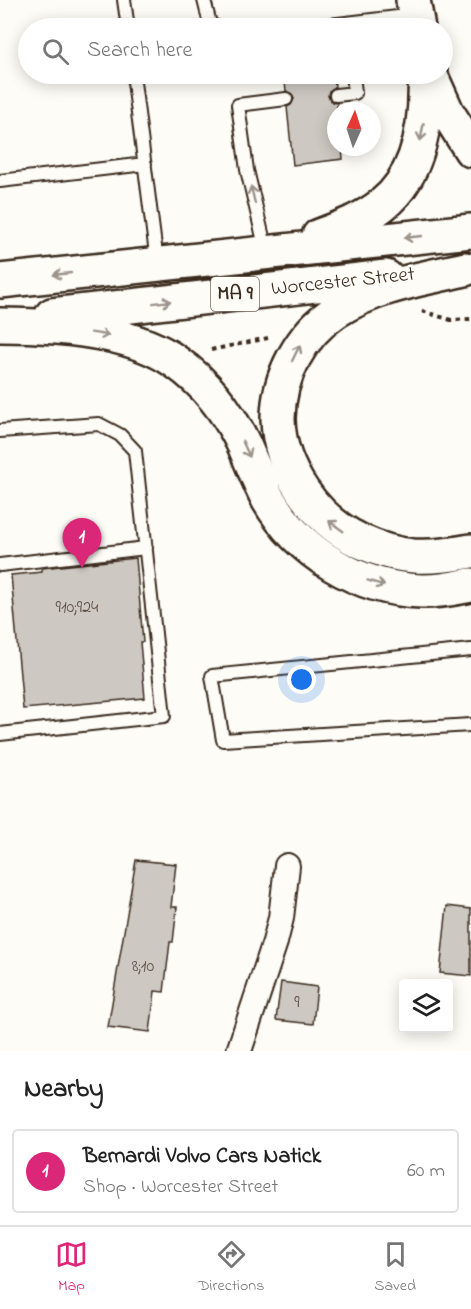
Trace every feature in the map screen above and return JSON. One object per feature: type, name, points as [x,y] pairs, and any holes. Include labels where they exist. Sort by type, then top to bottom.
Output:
[{"type":"highway","points":[[266,252],[304,242],[348,225],[381,206],[392,196],[408,174],[420,140],[425,110],[425,84]]},
{"type":"highway","points":[[434,84],[447,112],[471,150]]},
{"type":"highway","name":"Worcester Street","points":[[0,281],[471,231]]},
{"type":"highway","points":[[468,269],[387,288],[358,298],[336,311],[316,327],[301,344],[285,376],[278,419],[287,460],[297,481],[308,499],[340,530],[360,541],[402,555],[423,558],[471,551]]},
{"type":"highway","name":"Worcester Street","points":[[0,323],[335,282],[468,269]]},
{"type":"highway","points":[[0,323],[103,334],[131,340],[155,349],[177,362],[214,395],[229,417],[267,497],[281,519],[300,540],[321,557],[345,572],[396,589],[450,590],[471,585]]},
{"type":"street","points":[[239,1051],[275,942],[281,918],[287,866]]},
{"type":"lane","points":[[124,0],[127,18]]},
{"type":"lane","points":[[204,0],[208,18]]},
{"type":"lane","points":[[384,18],[416,14]]},
{"type":"lane","points":[[135,84],[157,263]]},
{"type":"lane","points":[[336,94],[355,93],[354,84]]},
{"type":"lane","points":[[266,252],[247,170],[238,105],[286,99]]},
{"type":"lane","points":[[0,181],[145,164]]},
{"type":"lane","points":[[0,431],[99,424],[120,435],[135,452],[164,716],[0,734]]},
{"type":"lane","points":[[0,565],[146,548]]},
{"type":"lane","points":[[471,650],[212,676],[224,740],[471,725]]},
{"type":"building","points":[[285,84],[335,84],[328,96],[332,102],[327,102],[327,156],[343,156],[343,159],[293,165],[287,107],[294,99],[292,94],[286,91]]},
{"type":"building","points":[[136,558],[145,698],[23,709],[11,575],[42,572],[42,568]]},
{"type":"building","points":[[136,860],[176,864],[171,907],[177,907],[173,942],[170,942],[164,992],[155,991],[150,1032],[108,1027]]},
{"type":"building","points":[[447,906],[471,909],[471,976],[440,973]]},
{"type":"building","points":[[281,982],[317,987],[313,1024],[276,1020]]},
{"type":"place","name":"Bernardi Volvo Cars Natick","points":[[82,568]]}]
